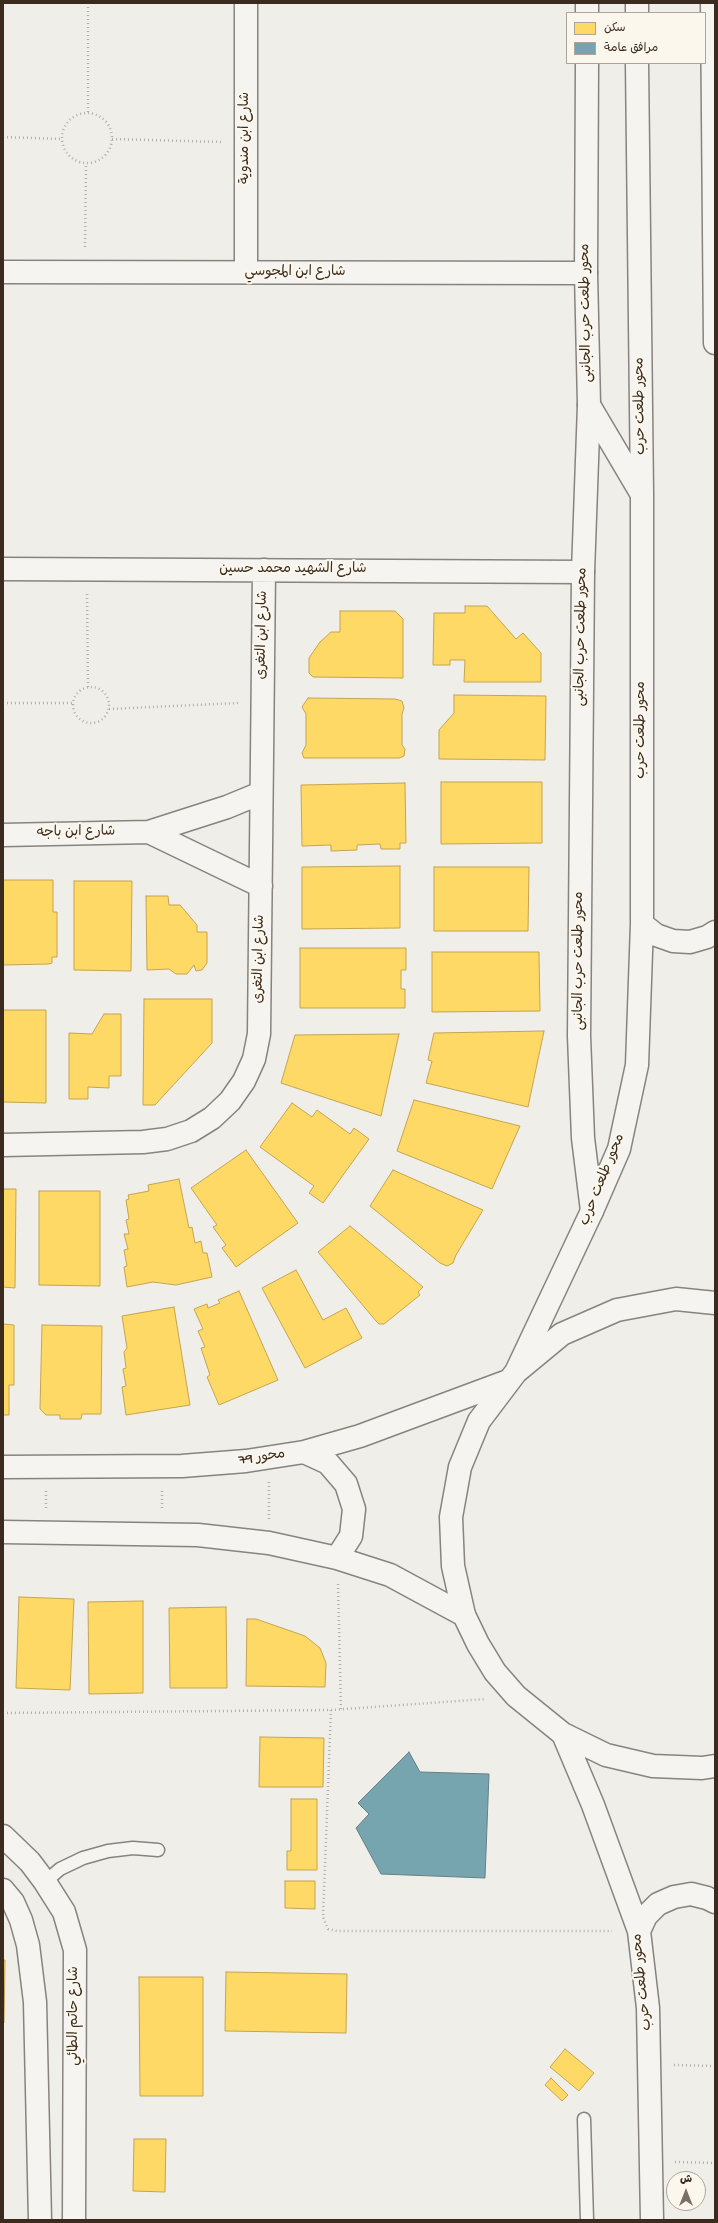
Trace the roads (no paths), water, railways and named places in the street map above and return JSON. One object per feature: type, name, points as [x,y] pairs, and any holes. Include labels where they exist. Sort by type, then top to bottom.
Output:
[{"type":"street","name":"شارع ابن مندوية","points":[[246,3],[246,272]]},
{"type":"street","points":[[712,3],[715,343]]},
{"type":"street","name":"محور طلعت حرب الجانبى","points":[[587,64],[586,273],[589,405],[582,572],[580,1051],[582,1138],[592,1210]]},
{"type":"street","name":"محور طلعت حرب","points":[[512,1376],[592,1210],[619,1149],[637,1065],[642,924],[642,494],[637,64]]},
{"type":"street","name":"شارع ابن المجوسي","points":[[3,272],[586,273]]},
{"type":"street","points":[[589,405],[642,494]]},
{"type":"street","name":"شارع الشهيد محمد حسين","points":[[3,569],[582,572]]},
{"type":"street","name":"شارع ابن التغرى","points":[[3,1145],[142,1142],[167,1139],[191,1131],[212,1118],[230,1101],[244,1081],[252,1064],[259,1034],[264,570]]},
{"type":"street","name":"شارع ابن باجه","points":[[11,835],[149,832],[227,807],[261,793]]},
{"type":"street","points":[[3,818],[11,835]]},
{"type":"street","name":"شارع ابن باجه","points":[[149,832],[261,886]]},
{"type":"street","points":[[642,924],[656,935],[673,941],[690,942],[707,938],[715,932]]},
{"type":"street","points":[[715,1303],[676,1300],[617,1310],[562,1334],[512,1376],[479,1422],[459,1474],[451,1517],[453,1566],[464,1615],[481,1650],[495,1672],[516,1696],[563,1734],[606,1755],[654,1766],[702,1768],[715,1766]]},
{"type":"street","name":"محور 79","points":[[3,1467],[203,1465],[269,1458],[304,1452],[360,1436],[512,1376]]},
{"type":"street","points":[[304,1452],[328,1463],[346,1484],[354,1509],[351,1536],[337,1558]]},
{"type":"street","points":[[3,1532],[162,1533],[198,1535],[269,1543],[337,1558],[390,1575],[464,1615]]},
{"type":"street","name":"محور طلعت حرب","points":[[563,1734],[593,1805],[638,1931],[648,2008],[652,2220]]},
{"type":"street","name":"شارع حاتم الطائي","points":[[3,1836],[30,1862],[64,1912],[75,1950],[74,2220]]},
{"type":"street","points":[[3,1890],[13,1902],[26,1939],[35,2002],[40,2220]]},
{"type":"street","points":[[638,1931],[646,1916],[658,1904],[674,1897],[691,1894],[707,1898],[715,1902]]},
{"type":"lane","points":[[45,1882],[60,1869],[84,1858],[108,1851],[133,1848],[158,1850]]},
{"type":"lane","points":[[584,2119],[587,2220]]}]
